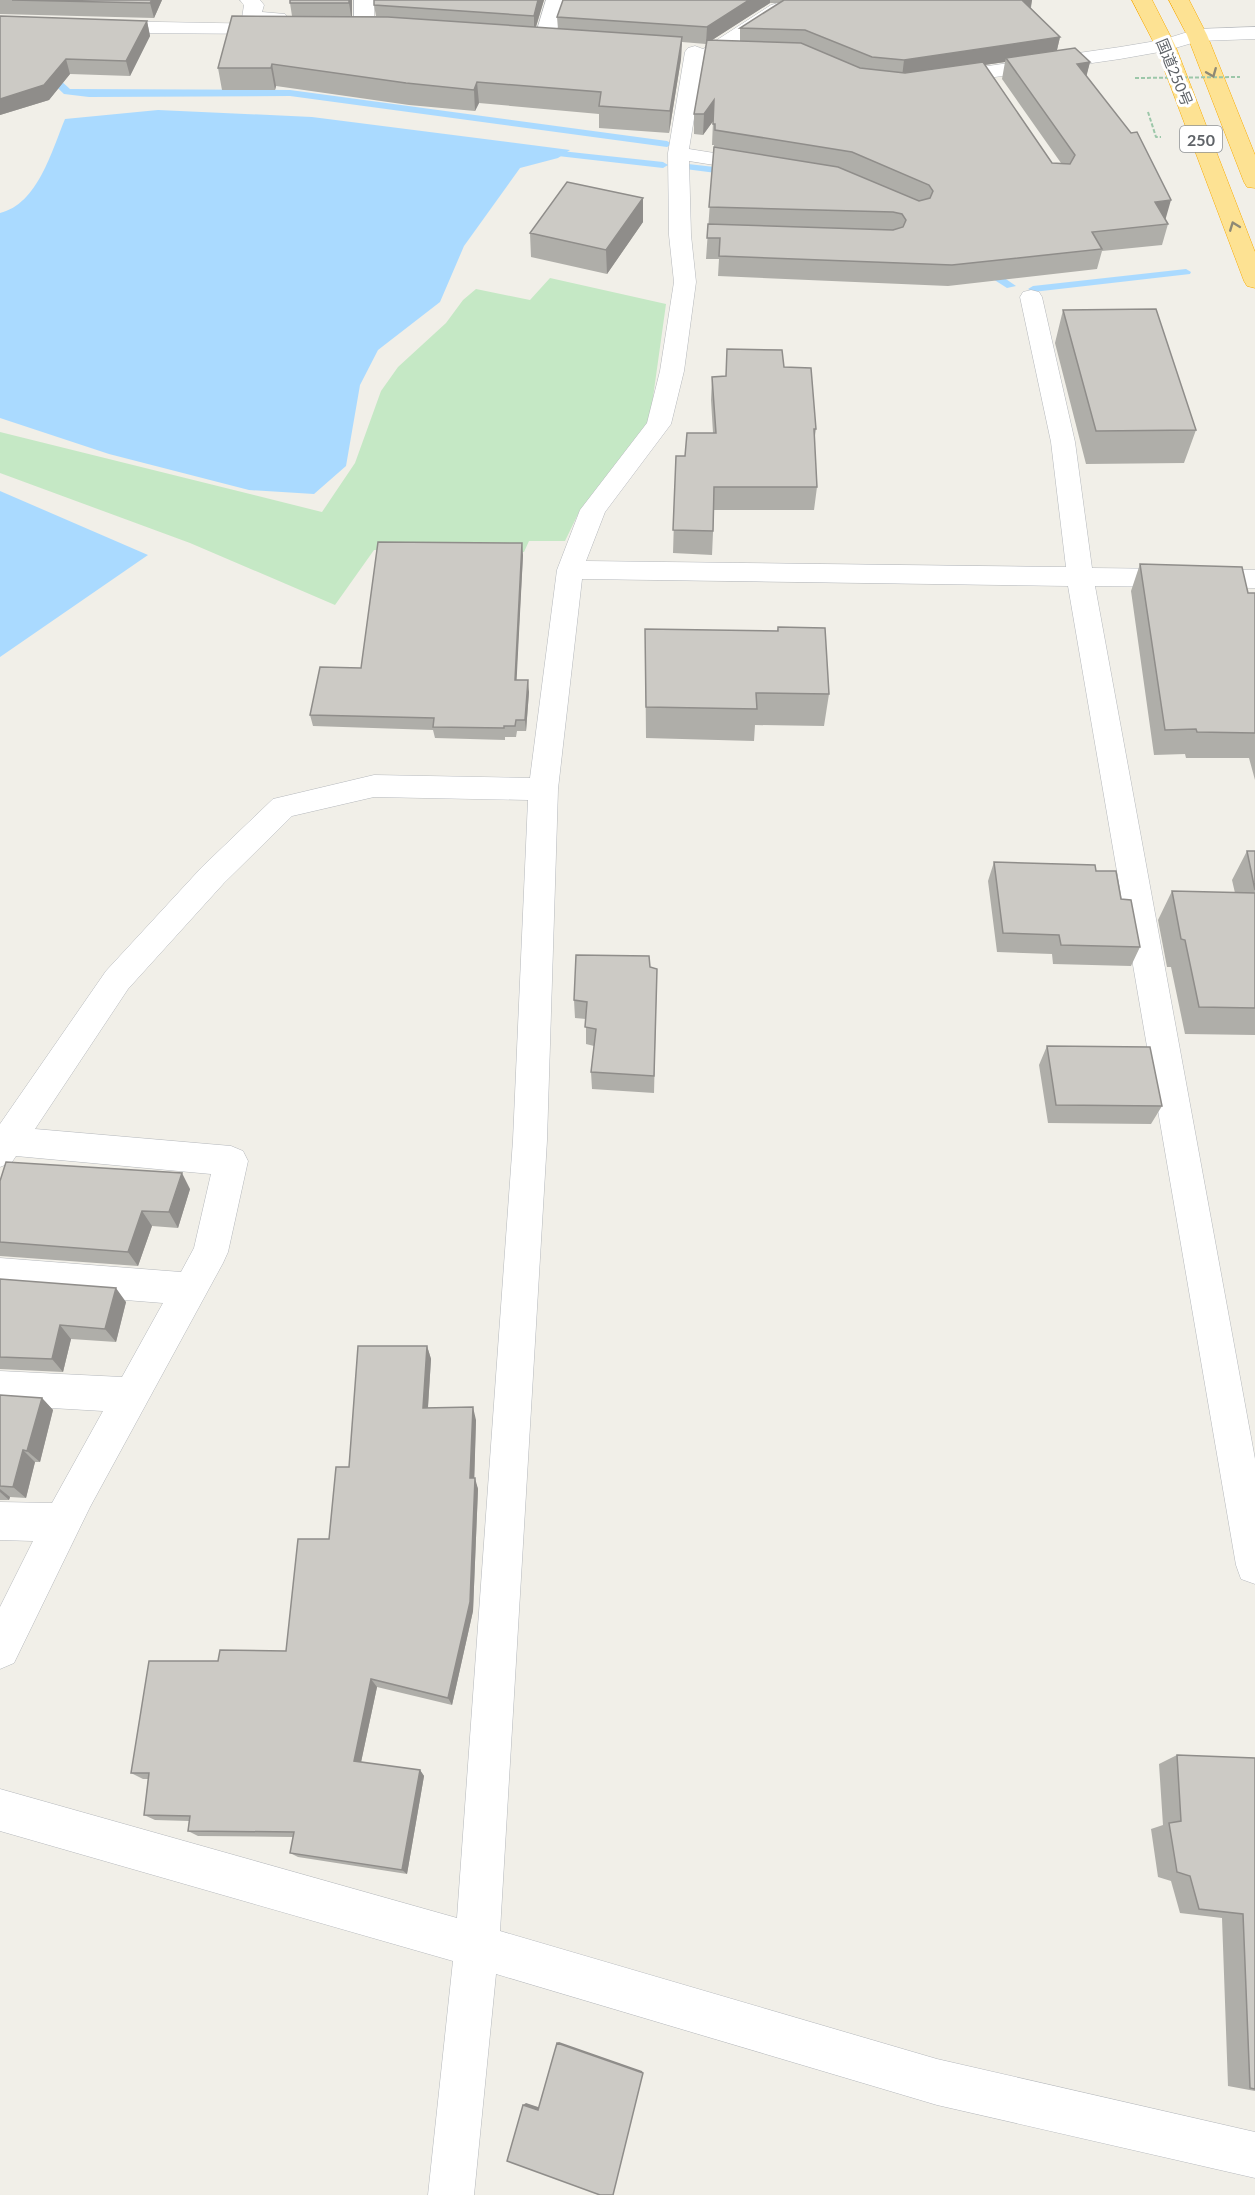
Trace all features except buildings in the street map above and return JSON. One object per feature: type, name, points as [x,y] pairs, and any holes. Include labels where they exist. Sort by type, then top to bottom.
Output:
[{"type":"highway","name":"国道250号","points":[[1142,0],[1165,45],[1255,281]]},
{"type":"highway","name":"国道250号","points":[[1179,0],[1197,35],[1255,182]]},
{"type":"street","points":[[250,0],[254,5],[252,18],[278,18],[273,30]]},
{"type":"street","points":[[341,30],[373,30],[364,0]]},
{"type":"street","points":[[544,40],[556,0]]},
{"type":"street","points":[[693,52],[777,4],[788,27]]},
{"type":"street","points":[[98,9],[88,27],[296,30]]},
{"type":"street","points":[[922,82],[1165,45],[1197,35],[1255,33]]},
{"type":"street","points":[[524,39],[565,42]]},
{"type":"street","points":[[693,52],[744,53]]},
{"type":"street","points":[[451,2195],[477,1946],[530,1140],[543,789],[570,570],[593,510],[659,424],[672,371],[692,236],[686,169],[693,52]]},
{"type":"street","points":[[986,72],[998,91]]},
{"type":"street","points":[[686,169],[777,169]]},
{"type":"street","points":[[1031,297],[1063,442],[1080,578],[1255,1565]]},
{"type":"street","points":[[570,570],[1255,579]]},
{"type":"street","points":[[4,1146],[117,980],[213,875],[284,807],[374,786],[543,789]]},
{"type":"street","points":[[0,1649],[64,1522],[212,1252],[231,1161],[4,1146]]},
{"type":"street","points":[[0,1274],[190,1289]]},
{"type":"street","points":[[0,1389],[132,1395]]},
{"type":"street","points":[[0,1521],[64,1522]]},
{"type":"street","points":[[0,1809],[477,1946],[937,2082],[1255,2155]]},
{"type":"path","points":[[1135,78],[1240,76]]},
{"type":"green space","points":[[550,278],[666,304],[650,419],[580,510],[565,541],[529,541],[524,552],[374,550],[335,605],[190,543],[0,473],[0,432],[322,512],[355,463],[381,391],[398,367],[446,323],[463,300],[476,289],[530,300]]},
{"type":"water","points":[[158,110],[312,117],[570,150],[558,158],[520,168],[464,246],[440,302],[378,350],[360,385],[346,466],[314,494],[249,490],[109,454],[0,418],[0,213],[13,208],[34,187],[49,160],[65,119]]},
{"type":"water","points":[[0,491],[148,555],[0,657]]},
{"type":"waterway","points":[[46,72],[67,92],[89,94],[290,93],[667,144]]},
{"type":"waterway","points":[[552,153],[663,165]]},
{"type":"waterway","points":[[688,167],[732,172]]},
{"type":"waterway","points":[[986,270],[1011,286]]},
{"type":"waterway","points":[[1033,289],[1186,272]]}]
